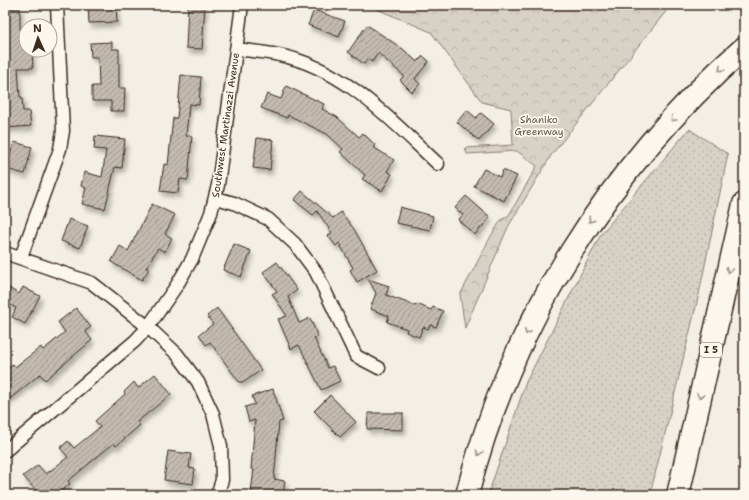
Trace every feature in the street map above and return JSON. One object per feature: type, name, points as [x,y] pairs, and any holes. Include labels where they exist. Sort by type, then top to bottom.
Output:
[{"type":"highway","points":[[468,495],[487,427],[505,379],[548,291],[580,237],[611,192],[642,152],[699,90],[744,48]]},
{"type":"highway","name":"I 5","points":[[678,495],[744,204]]},
{"type":"street","points":[[21,258],[60,150],[63,131],[57,5]]},
{"type":"street","name":"Southwest Martinazzi Avenue","points":[[5,451],[135,341],[148,327],[177,286],[192,259],[216,198],[242,5]]},
{"type":"street","points":[[236,49],[279,55],[318,68],[339,78],[382,111],[438,164]]},
{"type":"street","points":[[216,198],[234,203],[268,219],[295,244],[316,272],[356,356],[379,368]]},
{"type":"street","points":[[5,253],[92,283],[148,327],[177,354],[194,376],[213,414],[221,446],[222,480],[217,495]]},
{"type":"green space","name":"Shaniko Greenway","points":[[367,5],[671,5],[552,154],[508,227],[465,328],[460,295],[491,236],[501,220],[509,215],[537,166],[517,151],[467,154],[465,148],[513,145],[511,109],[482,102],[431,32]]},
{"type":"green space","points":[[689,129],[728,154],[699,294],[650,495],[488,495],[526,382],[601,234]]},
{"type":"building","points":[[88,5],[116,5],[117,22],[89,23]]},
{"type":"building","points":[[188,5],[205,5],[202,49],[186,48]]},
{"type":"building","points":[[20,8],[20,18],[18,18],[18,58],[32,58],[33,68],[18,68],[20,97],[22,97],[23,111],[29,111],[31,126],[5,128],[5,9]]},
{"type":"building","points":[[314,10],[345,21],[339,37],[308,25]]},
{"type":"building","points":[[367,25],[403,49],[417,62],[423,56],[429,61],[415,79],[420,84],[412,92],[400,80],[404,76],[378,53],[372,62],[368,59],[364,64],[348,52]]},
{"type":"building","points":[[112,42],[112,49],[119,49],[119,88],[125,88],[124,111],[111,111],[111,101],[92,101],[92,86],[99,86],[98,57],[91,57],[90,43]]},
{"type":"building","points":[[181,75],[201,77],[199,105],[189,104],[186,136],[192,136],[188,180],[180,179],[178,193],[160,191],[164,164],[168,165],[173,118],[177,118]]},
{"type":"building","points":[[286,86],[324,104],[322,109],[337,117],[359,137],[363,133],[375,145],[373,147],[394,160],[387,171],[392,174],[382,191],[362,179],[365,175],[340,152],[343,149],[327,134],[288,115],[287,118],[261,108],[267,94],[281,99]]},
{"type":"building","points":[[467,110],[476,118],[481,113],[494,124],[479,141],[457,122]]},
{"type":"building","points":[[95,136],[125,139],[122,168],[115,167],[105,209],[82,204],[86,188],[81,186],[84,172],[102,177],[106,150],[94,149]]},
{"type":"building","points":[[257,138],[273,140],[270,170],[253,168]]},
{"type":"building","points":[[14,142],[32,147],[25,174],[6,169]]},
{"type":"building","points":[[484,169],[500,177],[503,170],[517,176],[504,201],[474,186]]},
{"type":"building","points":[[302,191],[333,218],[341,212],[354,229],[377,270],[357,282],[350,270],[353,268],[339,243],[336,246],[328,236],[332,233],[317,211],[313,215],[294,200]]},
{"type":"building","points":[[466,196],[490,217],[475,235],[458,220],[463,215],[455,208]]},
{"type":"building","points":[[152,204],[175,215],[165,234],[172,238],[165,252],[158,248],[146,268],[149,269],[142,280],[111,262],[120,246],[128,251]]},
{"type":"building","points":[[400,207],[433,216],[430,230],[396,223]]},
{"type":"building","points":[[69,219],[88,226],[80,248],[61,241]]},
{"type":"building","points":[[234,244],[251,251],[241,277],[223,270]]},
{"type":"building","points":[[277,262],[297,290],[288,297],[299,323],[310,318],[318,337],[314,338],[328,368],[333,366],[340,381],[321,390],[299,345],[291,349],[278,319],[287,316],[272,294],[277,291],[263,272]]},
{"type":"building","points":[[368,279],[389,286],[386,295],[416,306],[417,304],[431,310],[433,307],[443,311],[436,327],[430,325],[428,329],[423,327],[419,337],[406,332],[407,329],[387,322],[389,316],[370,309],[376,293]]},
{"type":"building","points":[[5,286],[19,294],[23,287],[40,296],[25,324],[12,317],[16,308],[5,302]]},
{"type":"building","points":[[76,308],[91,327],[85,331],[92,340],[45,380],[40,374],[5,403],[5,371],[13,364],[15,367],[41,347],[43,350],[65,332],[58,322]]},
{"type":"building","points":[[217,308],[261,370],[244,382],[239,382],[210,342],[206,345],[199,335],[213,324],[207,316]]},
{"type":"building","points":[[155,374],[171,394],[137,422],[140,425],[116,446],[114,443],[68,481],[70,484],[56,495],[40,495],[23,476],[38,465],[46,474],[68,457],[60,448],[68,441],[74,448],[100,427],[95,421],[125,394],[124,392],[134,382],[138,388]]},
{"type":"building","points":[[273,389],[283,421],[279,422],[274,479],[285,481],[283,495],[251,492],[254,470],[251,469],[255,420],[249,422],[245,407],[255,404],[252,396]]},
{"type":"building","points":[[330,395],[356,422],[340,437],[314,411]]},
{"type":"building","points":[[368,413],[403,413],[403,430],[367,429]]},
{"type":"building","points":[[168,451],[191,454],[189,468],[195,469],[193,484],[164,480]]}]
